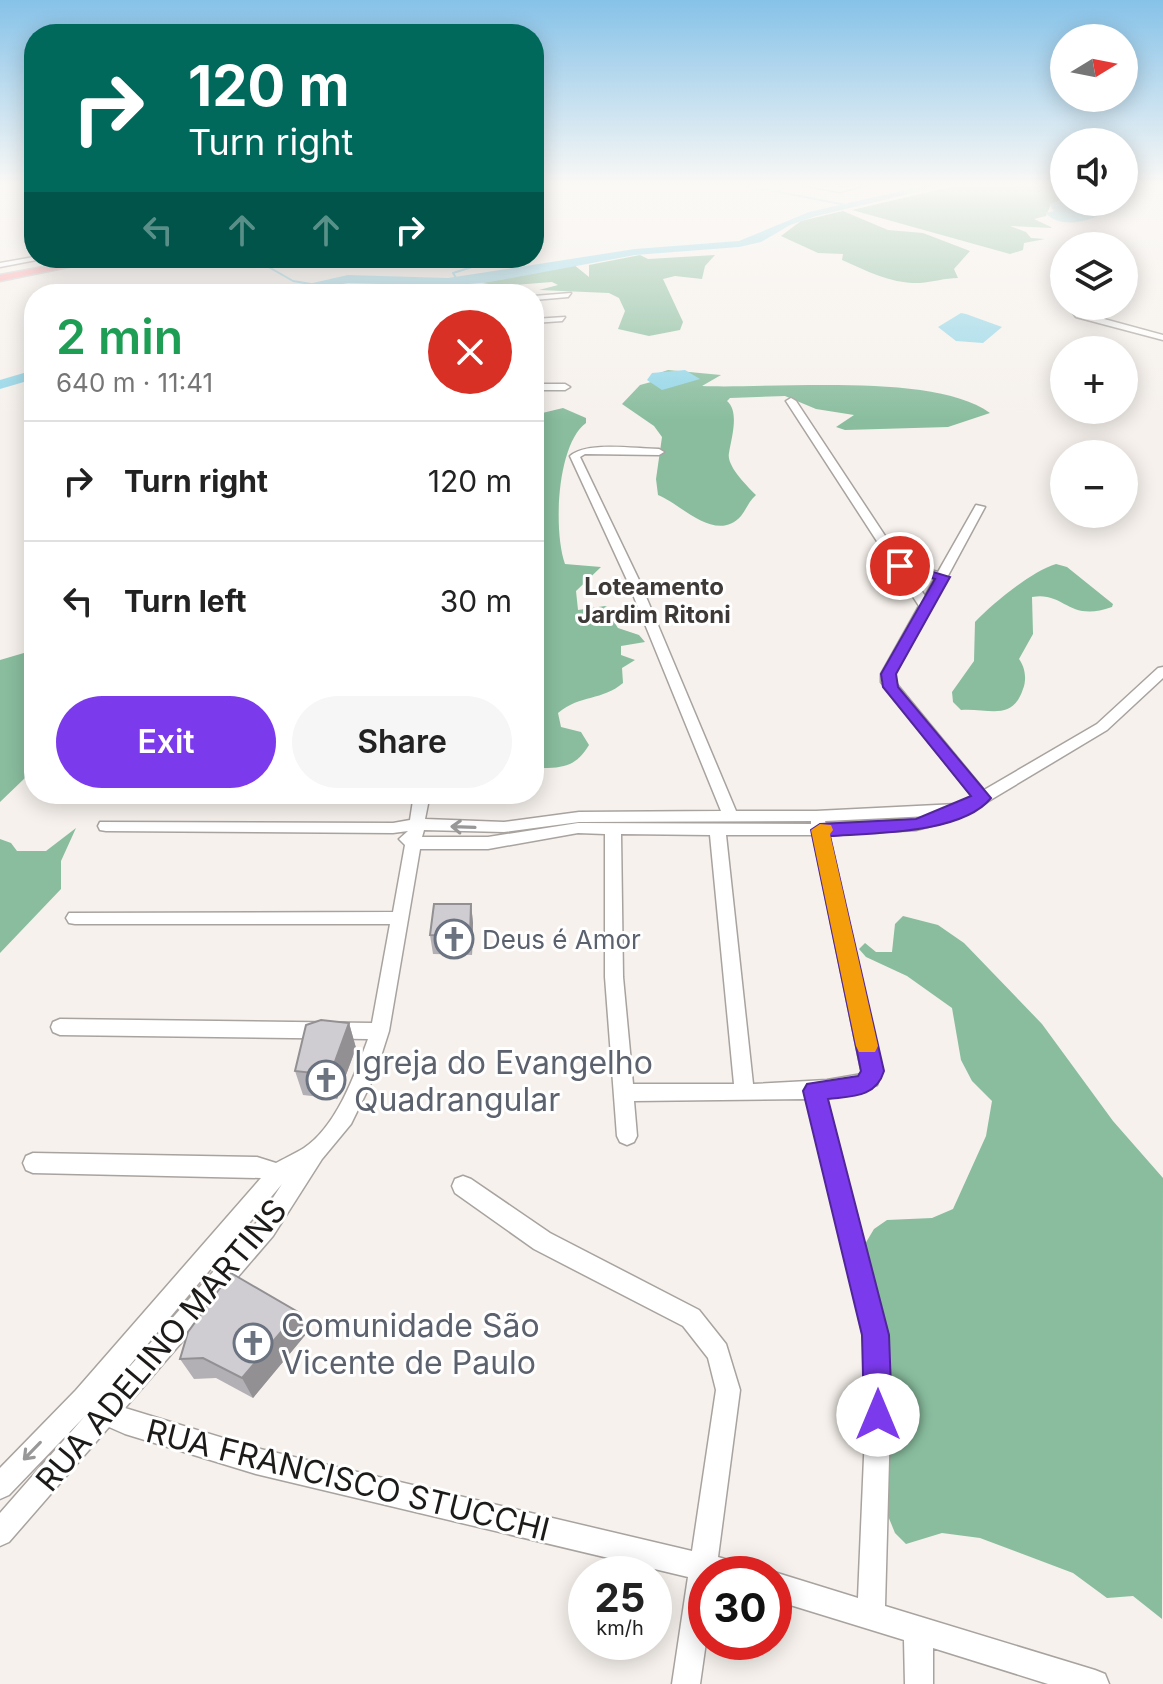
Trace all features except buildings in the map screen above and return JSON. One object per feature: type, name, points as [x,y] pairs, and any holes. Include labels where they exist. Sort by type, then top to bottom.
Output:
[{"type":"main road","points":[[0,278],[54,268]]},
{"type":"street","points":[[544,297],[568,295]]},
{"type":"street","points":[[544,320],[562,319]]},
{"type":"street","points":[[1097,320],[1163,338]]},
{"type":"street","points":[[544,387],[565,387]]},
{"type":"street","points":[[791,401],[926,607]]},
{"type":"street","points":[[659,452],[583,451],[575,456],[633,580],[724,823],[744,1090]]},
{"type":"street","points":[[980,507],[888,674],[888,682],[982,798]]},
{"type":"street","points":[[900,566],[943,577]]},
{"type":"street","points":[[106,826],[393,828],[416,824],[489,827],[579,817],[724,823],[916,825],[982,798],[1102,727],[1163,671]]},
{"type":"street","name":"RUA ADELINO MARTINS","points":[[0,1486],[95,1406],[265,1229],[289,1176],[344,1118],[365,1075],[380,1031],[420,804]]},
{"type":"street","points":[[393,828],[413,843],[488,843],[561,829],[724,823]]},
{"type":"street","points":[[623,1093],[815,1091],[863,1085],[870,1079],[872,1071],[818,823]]},
{"type":"street","points":[[613,828],[614,977],[627,1136]]},
{"type":"street","points":[[75,918],[399,918]]},
{"type":"street","points":[[60,1027],[380,1031]]},
{"type":"street","points":[[815,1091],[875,1335],[879,1387],[871,1614]]},
{"type":"street","points":[[33,1163],[257,1167],[289,1176]]},
{"type":"street","points":[[463,1186],[542,1241],[691,1318],[713,1343],[725,1368],[728,1390],[701,1556]]},
{"type":"street","name":"RUA ADELINO MARTINS","points":[[0,1533],[95,1406]]},
{"type":"street","name":"RUA FRANCISCO STUCCHI","points":[[95,1406],[148,1430],[256,1461],[442,1508],[688,1562]]},
{"type":"street","points":[[792,1591],[1094,1684]]},
{"type":"street","points":[[918,1628],[919,1684]]},
{"type":"street","points":[[686,1684],[689,1660]]},
{"type":"green space","points":[[573,264],[589,277],[589,265],[707,264],[702,279],[675,276],[663,279],[683,322],[680,330],[649,336],[618,329],[625,311],[619,298],[609,293],[544,290],[558,285],[552,282],[482,283]]},
{"type":"green space","points":[[851,264],[959,264],[954,269],[958,278],[920,283],[889,279]]},
{"type":"green space","points":[[668,370],[721,375],[702,386],[852,385],[932,392],[965,400],[990,413],[948,427],[845,430],[836,427],[854,415],[816,409],[785,396],[730,398],[727,401],[733,412],[734,426],[729,458],[738,476],[756,495],[741,516],[731,524],[721,526],[699,519],[658,495],[656,479],[662,437],[654,426],[622,404],[640,385],[651,382],[653,375]]},
{"type":"green space","points":[[563,408],[586,418],[586,423],[569,449],[563,468],[559,510],[565,564],[601,567],[576,591],[578,610],[605,606],[618,612],[612,619],[618,628],[639,635],[645,642],[621,646],[621,655],[635,660],[622,668],[623,683],[558,713],[561,727],[581,732],[589,745],[570,764],[544,768],[544,413]]},
{"type":"green space","points":[[1056,564],[1067,567],[1113,604],[1112,607],[1086,611],[1052,598],[1032,597],[1033,634],[1019,659],[1025,677],[1018,699],[1006,710],[961,710],[953,702],[952,692],[974,661],[975,622],[1024,581]]},
{"type":"green space","points":[[24,653],[24,779],[0,802],[0,660]]},
{"type":"green space","points":[[76,828],[61,861],[61,889],[0,953],[0,839],[11,843],[17,851],[46,851]]},
{"type":"green space","points":[[903,916],[938,925],[964,943],[1042,1024],[1113,1121],[1163,1178],[1162,1619],[1133,1596],[1107,1598],[1073,1573],[980,1538],[942,1533],[906,1544],[895,1533],[877,1489],[878,1372],[860,1272],[865,1244],[874,1229],[887,1220],[932,1218],[953,1209],[986,1136],[992,1101],[972,1081],[961,1060],[952,1008],[907,976],[866,957],[859,949],[865,943],[876,952],[892,952],[895,924]]},
{"type":"water","points":[[961,313],[1002,327],[983,343],[956,341],[938,327]]},
{"type":"water","points":[[685,370],[700,379],[662,390],[647,380],[652,373]]},
{"type":"waterway","points":[[322,284],[348,279],[448,282],[570,264]]},
{"type":"waterway","points":[[270,268],[293,281],[311,284]]},
{"type":"waterway","points":[[458,281],[453,273],[469,268]]},
{"type":"waterway","points":[[0,385],[24,377]]},
{"type":"slow traffic","points":[[824,830],[820,830],[867,1046]]},
{"type":"place","name":"Deus é Amor","points":[[454,939]]},
{"type":"place","name":"Igreja do Evangelho Quadrangular","points":[[326,1080]]},
{"type":"place","name":"Comunidade São Vicente de Paulo","points":[[253,1343]]},
{"type":"district","name":"Loteamento Jardim Ritoni","points":[[654,600]]},
{"type":"route","points":[[878,1415],[875,1335],[815,1091],[863,1085],[870,1079],[872,1071],[820,830],[916,825],[944,817],[982,798],[888,682],[888,674],[943,577],[900,566]]}]
